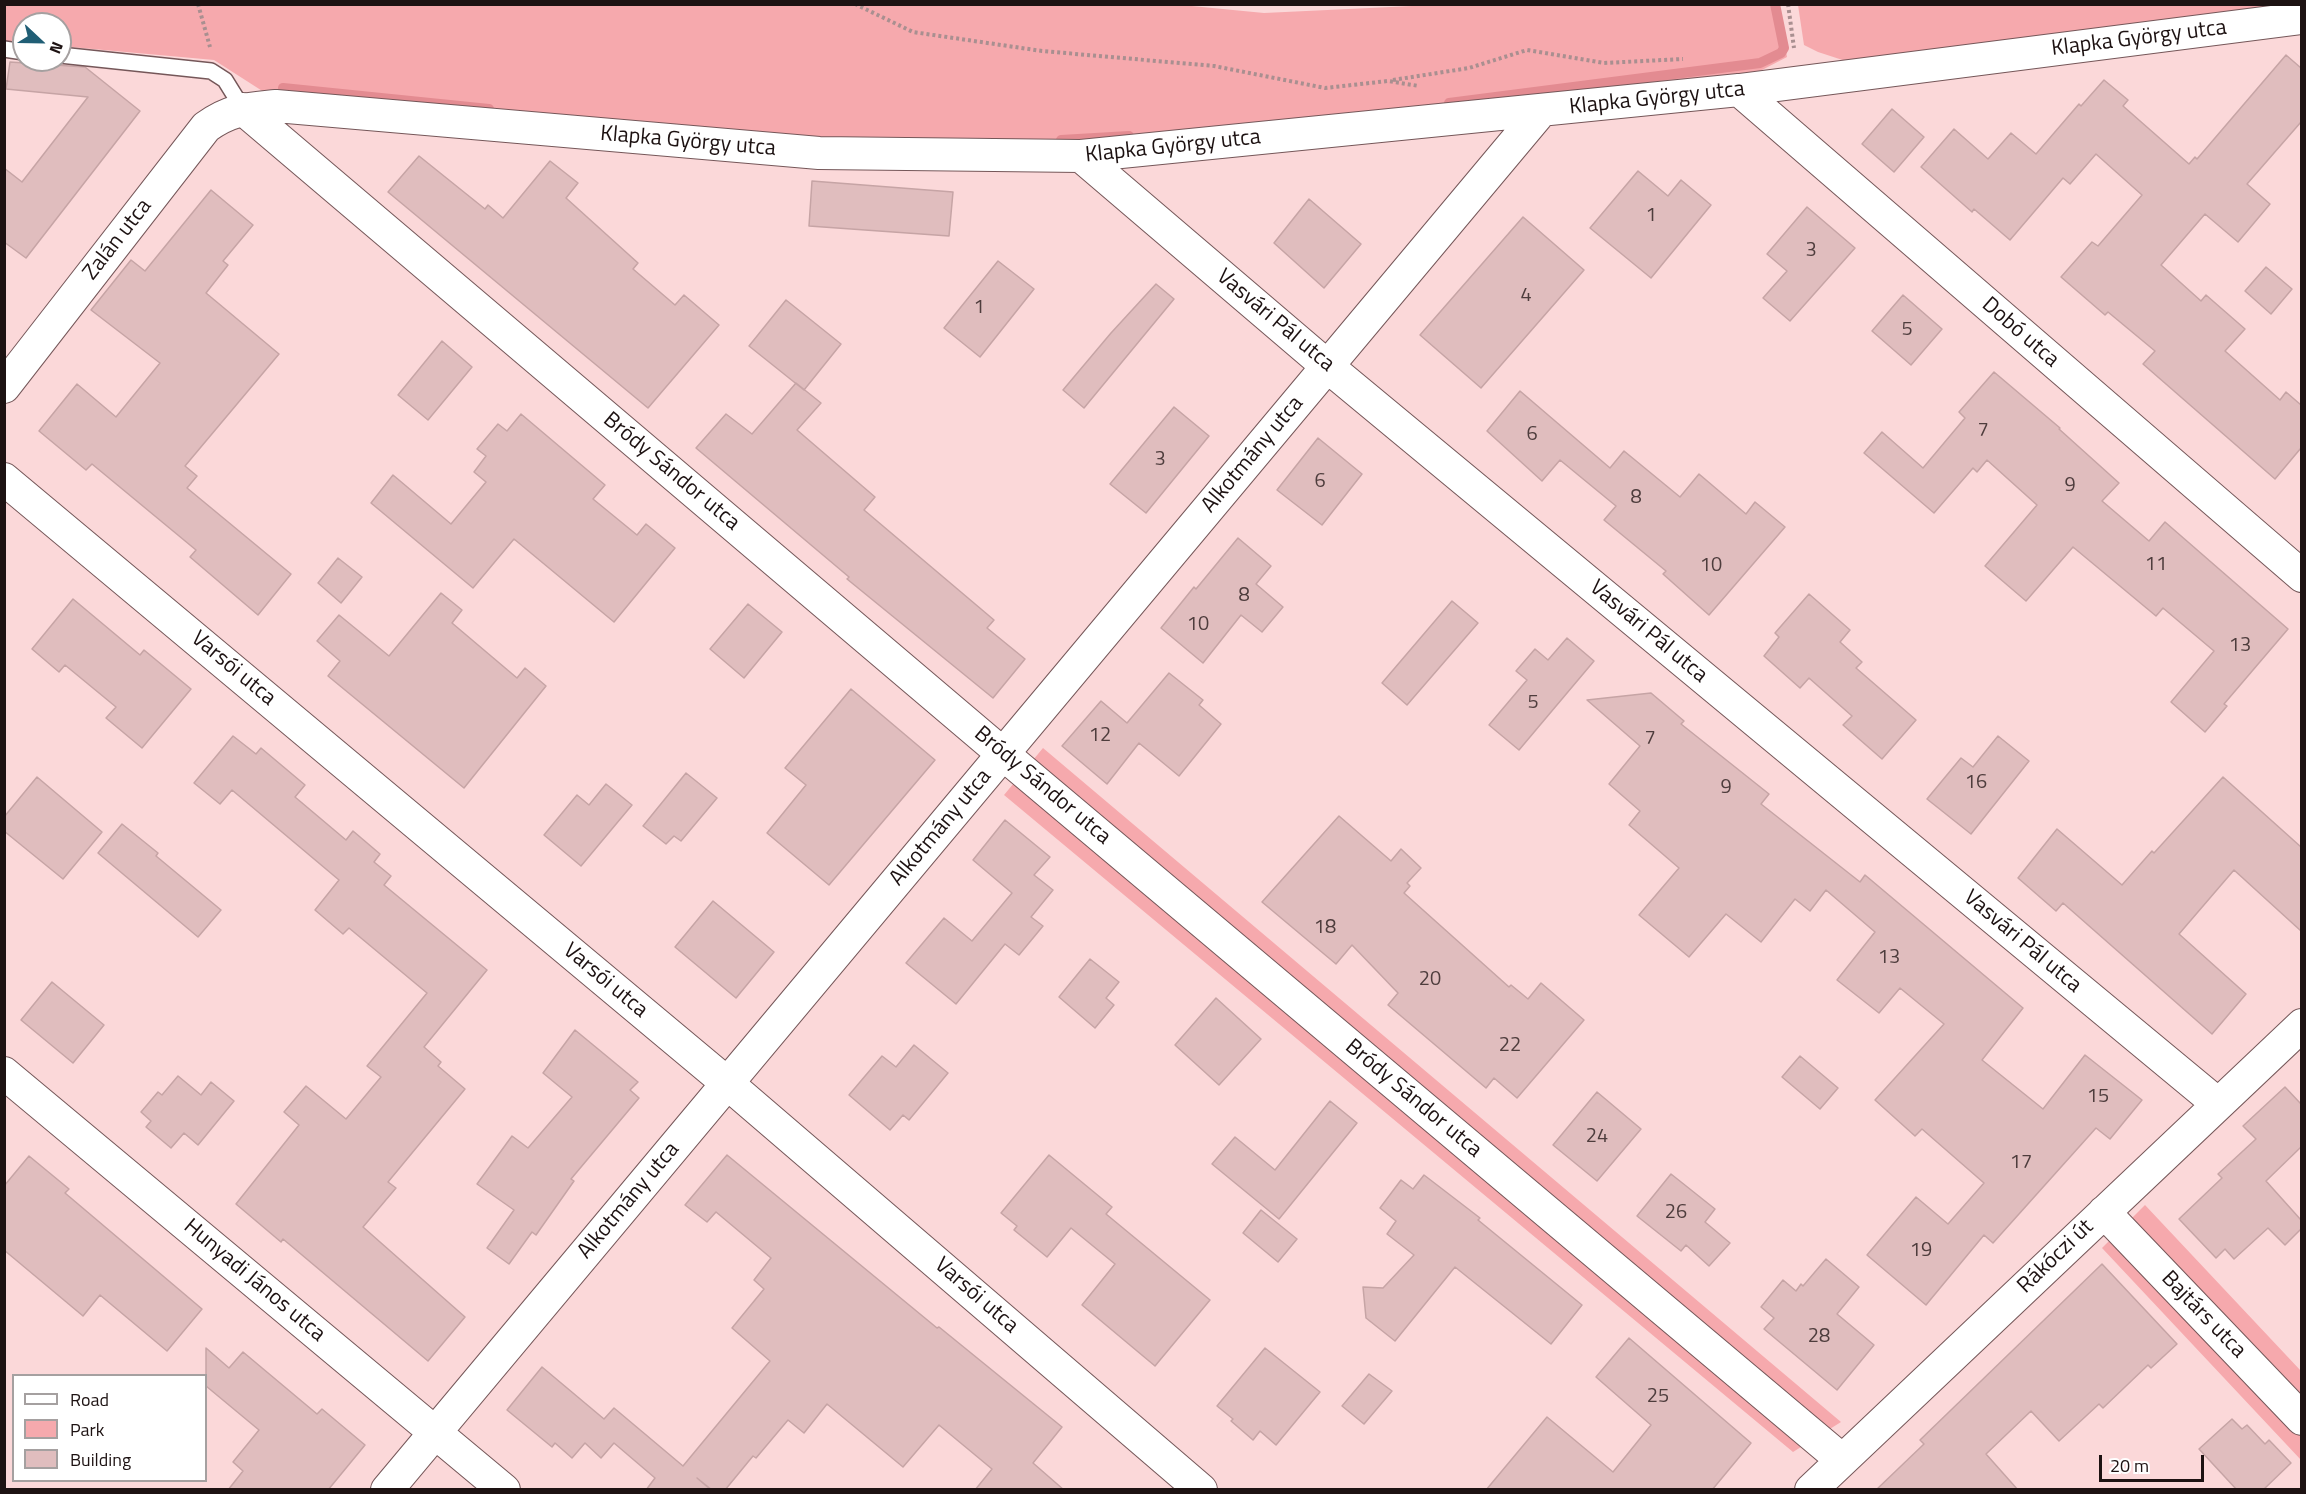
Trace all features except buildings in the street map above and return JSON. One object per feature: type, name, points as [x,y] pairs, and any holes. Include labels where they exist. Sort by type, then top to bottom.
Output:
[{"type":"street","name":"Klapka György utca","points":[[243,109],[276,106],[819,153],[1081,156],[1739,90],[2301,18]]},
{"type":"street","name":"Dobó utca","points":[[1739,90],[2301,576]]},
{"type":"street","name":"Zalán utca","points":[[4,387],[206,127],[222,116],[243,109]]},
{"type":"street","name":"Bródy Sándor utca","points":[[243,109],[1003,754],[1842,1460]]},
{"type":"street","name":"Alkotmány utca","points":[[387,1490],[1540,111]]},
{"type":"street","name":"Vasvári Pál utca","points":[[1081,156],[1327,366],[2218,1104]]},
{"type":"street","name":"Varsói utca","points":[[4,479],[727,1083],[1201,1490]]},
{"type":"street","name":"Rákóczi út","points":[[1811,1490],[2301,1025]]},
{"type":"street","name":"Hunyadi János utca","points":[[4,1073],[504,1490]]},
{"type":"street","name":"Bajtárs utca","points":[[2104,1212],[2301,1419]]},
{"type":"lane","points":[[72,56],[211,71],[225,80],[243,109]]},
{"type":"path","points":[[198,4],[210,41],[211,71]]},
{"type":"path","points":[[855,4],[913,32],[1042,51],[1214,66],[1325,88],[1469,68],[1527,50],[1605,63],[1693,58]]},
{"type":"path","points":[[1788,4],[1799,82]]},
{"type":"path","points":[[1388,81],[1426,87]]},
{"type":"green space","points":[[1171,4],[1264,13],[1454,4],[1778,4],[1787,57],[1760,71],[1195,138],[815,146],[267,94],[214,60],[72,47],[72,12],[12,12],[12,42],[5,42],[4,5]]},
{"type":"green space","points":[[2301,4],[1861,66],[1804,45],[1798,5]]},
{"type":"green space","points":[[1043,748],[1841,1422],[1793,1452],[1004,795]]},
{"type":"green space","points":[[2145,1205],[2301,1371],[2301,1460],[2102,1248]]},
{"type":"waterway","points":[[1449,103],[1760,63],[1781,53],[1784,48],[1775,4]]},
{"type":"waterway","points":[[283,88],[489,109]]},
{"type":"waterway","points":[[1061,140],[1129,136]]}]
